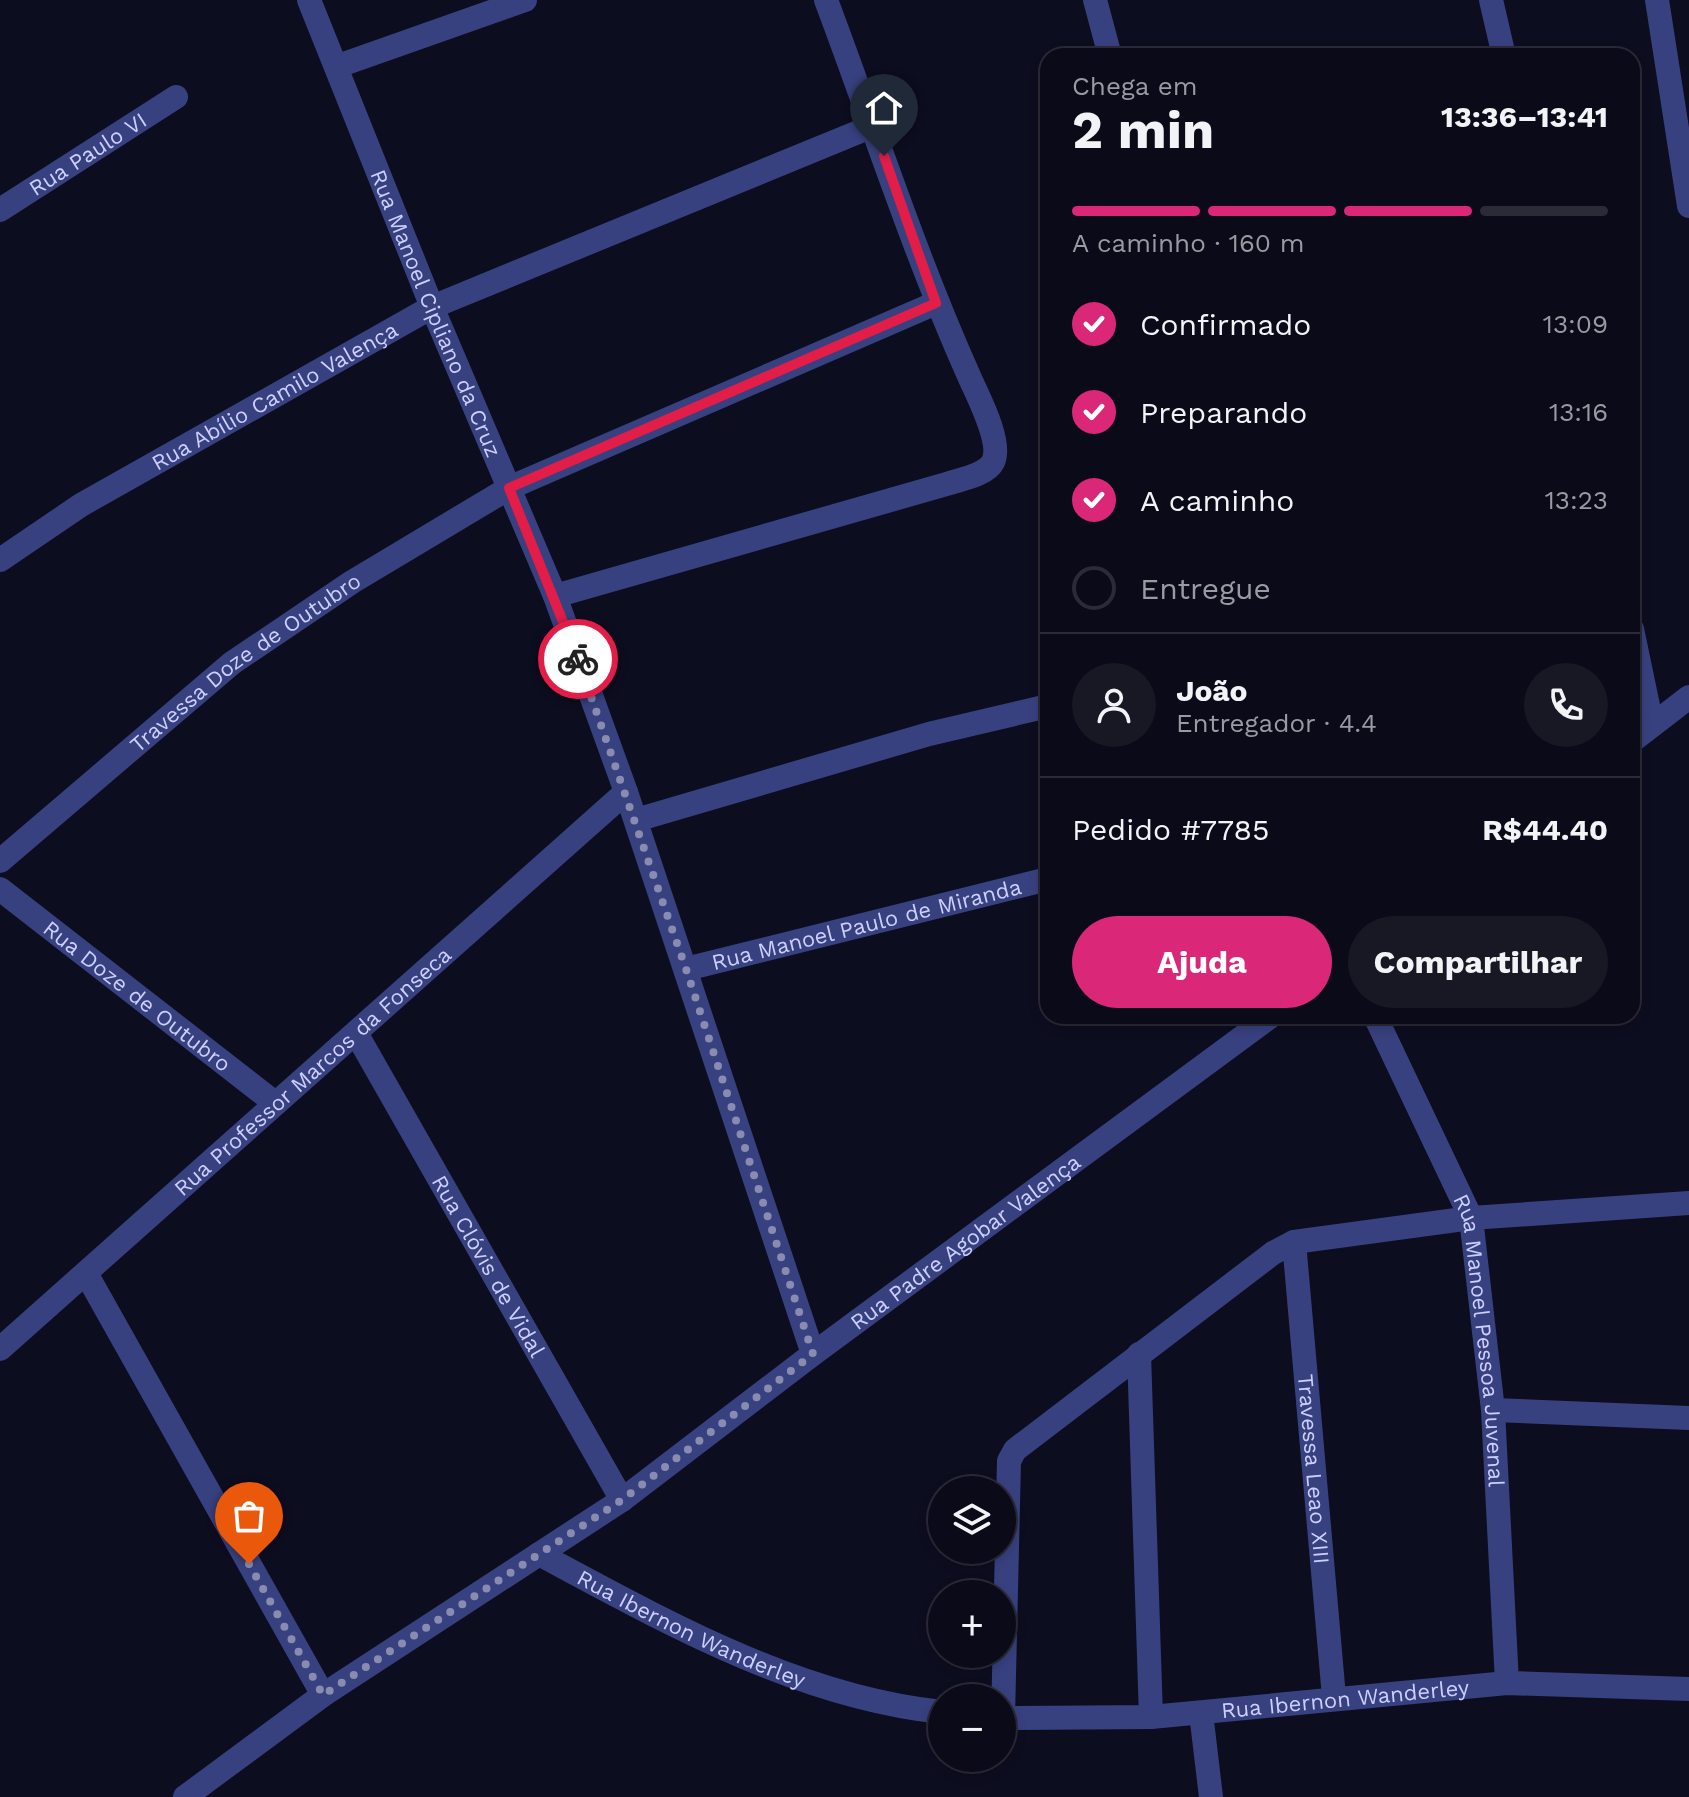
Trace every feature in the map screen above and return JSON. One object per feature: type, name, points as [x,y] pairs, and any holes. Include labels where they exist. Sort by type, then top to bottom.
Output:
[{"type":"street","name":"Rua Manoel Cipliano da Cruz","points":[[309,0],[432,307],[555,596],[636,820],[813,1354]]},
{"type":"street","points":[[338,66],[525,0]]},
{"type":"street","points":[[555,596],[950,483],[982,472],[992,462],[995,445],[985,412],[936,303],[826,0]]},
{"type":"street","points":[[1095,0],[1108,48]]},
{"type":"street","points":[[1657,0],[1689,206]]},
{"type":"street","points":[[1495,1],[1503,48]]},
{"type":"street","name":"Rua Paulo VI","points":[[0,210],[176,97]]},
{"type":"street","name":"Rua Abílio Camilo Valença","points":[[0,560],[81,505],[432,307],[873,126]]},
{"type":"street","points":[[509,488],[936,303]]},
{"type":"street","name":"Travessa Doze de Outubro","points":[[0,861],[232,663],[352,582],[509,488]]},
{"type":"street","points":[[1640,667],[1652,725]]},
{"type":"street","points":[[1640,735],[1689,697]]},
{"type":"street","points":[[636,820],[929,734],[1040,708]]},
{"type":"street","name":"Rua Professor Marcos da Fonseca","points":[[0,1349],[87,1275],[275,1103],[626,792]]},
{"type":"street","name":"Rua Manoel Paulo de Miranda","points":[[686,969],[1040,881]]},
{"type":"street","name":"Rua Doze de Outubro","points":[[0,889],[275,1103]]},
{"type":"street","name":"Rua Padre Agobar Valença","points":[[185,1797],[323,1695],[622,1500],[813,1354],[1260,1024]]},
{"type":"street","name":"Rua Manoel Pessoa Juvenal","points":[[1379,1024],[1471,1218],[1493,1410],[1507,1683]]},
{"type":"street","name":"Rua Clóvis de Vidal","points":[[356,1033],[622,1500]]},
{"type":"street","points":[[1004,1684],[1011,1456],[1273,1253],[1294,1242],[1471,1218],[1689,1203]]},
{"type":"street","name":"Travessa Leao XIII","points":[[1294,1242],[1334,1697]]},
{"type":"street","points":[[87,1275],[323,1695]]},
{"type":"street","points":[[1139,1354],[1151,1717]]},
{"type":"street","points":[[1493,1410],[1689,1418]]},
{"type":"street","name":"Rua Ibernon Wanderley","points":[[539,1554],[654,1616],[751,1659],[831,1688],[928,1711]]},
{"type":"street","name":"Rua Ibernon Wanderley","points":[[1016,1718],[1151,1717],[1334,1697],[1507,1683],[1689,1689]]},
{"type":"street","points":[[1201,1713],[1211,1797]]},
{"type":"way so far","points":[[249,1564],[323,1695],[622,1500],[813,1354],[686,969],[578,659]]},
{"type":"route","points":[[578,659],[509,488],[936,303],[884,156]]}]
